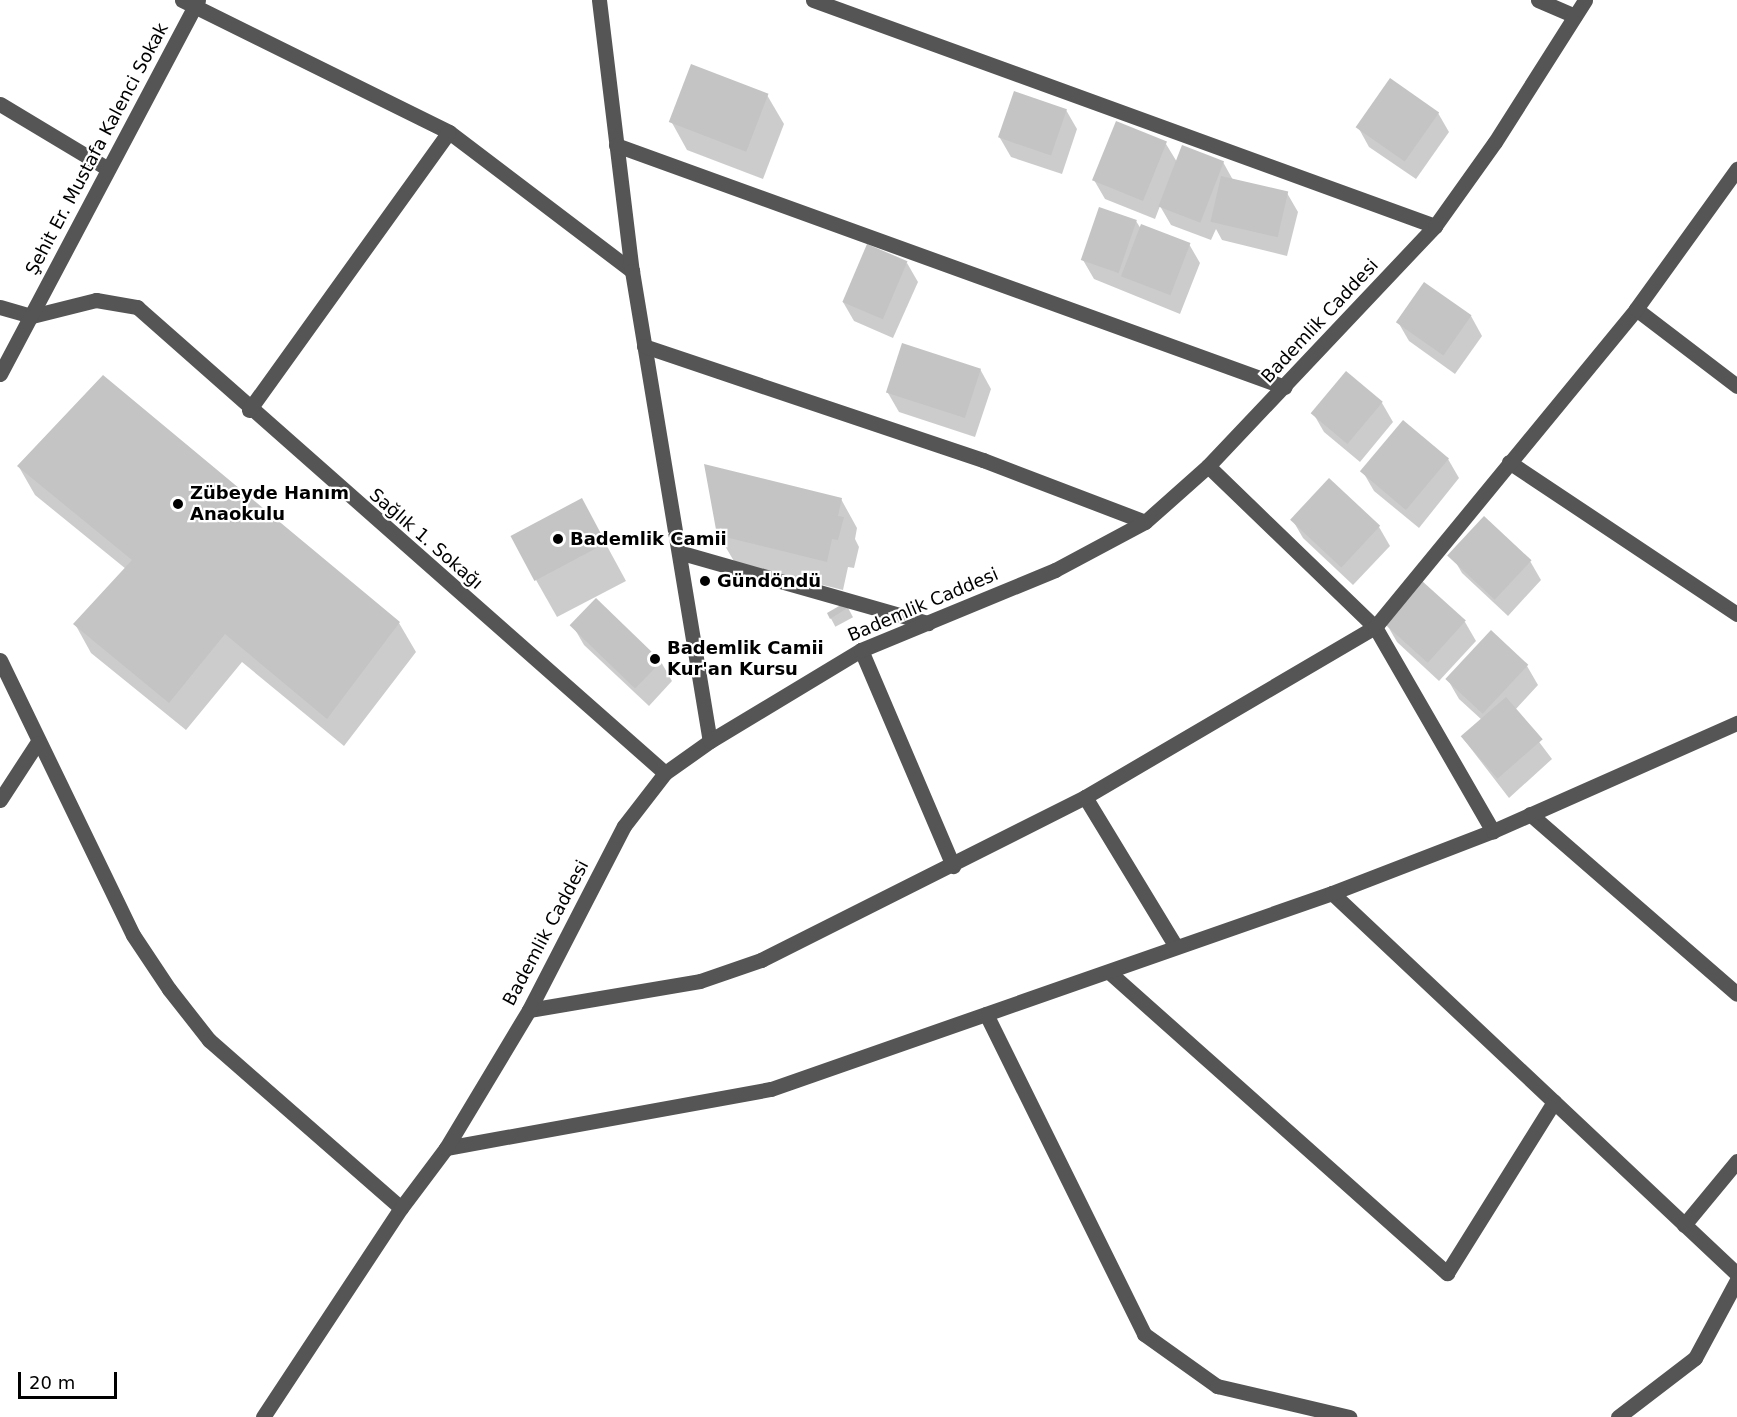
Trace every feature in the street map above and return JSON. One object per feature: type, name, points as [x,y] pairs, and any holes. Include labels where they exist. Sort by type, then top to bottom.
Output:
[{"type":"street","points":[[599,0],[632,271],[682,553],[710,741]]},
{"type":"street","points":[[813,0],[1436,226]]},
{"type":"street","points":[[1538,0],[1575,16]]},
{"type":"street","name":"Bademlik Caddesi","points":[[263,1417],[401,1208],[446,1148],[529,1010],[624,826],[665,773],[710,741],[861,650],[1055,570],[1145,522],[1208,466],[1436,226],[1495,142],[1585,0]]},
{"type":"street","points":[[191,2],[449,132],[632,271]]},
{"type":"street","name":"Şehit Er. Mustafa Kalenci Sokak","points":[[0,375],[108,170],[191,2]]},
{"type":"street","points":[[0,104],[108,170]]},
{"type":"street","points":[[249,410],[449,132]]},
{"type":"street","points":[[616,145],[1285,387]]},
{"type":"street","points":[[529,1010],[700,981],[761,960],[953,866],[1085,797],[1375,627],[1636,309],[1737,169]]},
{"type":"street","name":"Sağlık 1. Sokağı","points":[[32,316],[96,300],[137,307],[249,410],[665,773]]},
{"type":"street","points":[[0,307],[32,316]]},
{"type":"street","points":[[1636,309],[1737,386]]},
{"type":"street","points":[[644,345],[983,460],[1145,522]]},
{"type":"street","points":[[1509,462],[1737,614]]},
{"type":"street","points":[[1208,466],[1375,627],[1493,831]]},
{"type":"street","points":[[682,553],[928,623]]},
{"type":"street","points":[[861,650],[953,866]]},
{"type":"street","points":[[0,660],[37,743],[133,934],[169,989],[209,1040],[401,1208]]},
{"type":"street","points":[[446,1148],[771,1089],[1109,972],[1175,945],[1332,893],[1493,831],[1737,723]]},
{"type":"street","points":[[0,800],[37,743]]},
{"type":"street","points":[[1085,797],[1175,945]]},
{"type":"street","points":[[1530,814],[1737,994]]},
{"type":"street","points":[[1332,893],[1737,1274]]},
{"type":"street","points":[[1109,972],[1447,1273],[1554,1102]]},
{"type":"street","points":[[986,1014],[1144,1334],[1217,1386],[1349,1417]]},
{"type":"street","points":[[1684,1225],[1737,1161]]},
{"type":"street","points":[[1618,1417],[1695,1358],[1737,1280]]},
{"type":"building","points":[[691,64],[768,94],[746,152],[669,122]]},
{"type":"building","points":[[1390,78],[1439,112],[1405,162],[1356,127]]},
{"type":"building","points":[[1014,91],[1067,109],[1051,156],[998,137]]},
{"type":"building","points":[[1116,121],[1167,142],[1143,201],[1092,180]]},
{"type":"building","points":[[1182,145],[1224,161],[1200,223],[1158,207]]},
{"type":"building","points":[[1221,176],[1288,192],[1278,237],[1210,222]]},
{"type":"building","points":[[1099,207],[1137,220],[1119,273],[1081,260]]},
{"type":"building","points":[[1141,224],[1190,243],[1170,295],[1121,276]]},
{"type":"building","points":[[867,244],[908,261],[883,319],[842,302]]},
{"type":"building","points":[[1424,282],[1472,315],[1443,355],[1396,322]]},
{"type":"building","points":[[902,343],[981,369],[965,418],[886,392]]},
{"type":"building","points":[[1346,371],[1383,402],[1347,444],[1311,413]]},
{"type":"building","name":"Zübeyde Hanım Anaokulu","points":[[103,375],[400,622],[327,719],[225,634],[169,703],[73,624],[132,560],[17,466]]},
{"type":"building","points":[[1403,420],[1449,459],[1406,510],[1360,471]]},
{"type":"building","points":[[704,464],[842,498],[838,516],[844,517],[838,540],[832,539],[827,562],[717,535]]},
{"type":"building","points":[[1329,478],[1380,526],[1341,567],[1290,520]]},
{"type":"building","name":"Bademlik Camii","points":[[582,498],[606,543],[534,581],[510,536]]},
{"type":"building","points":[[1484,516],[1532,560],[1495,600],[1447,555]]},
{"type":"building","points":[[1422,581],[1466,620],[1428,663],[1384,623]]},
{"type":"building","points":[[596,598],[661,661],[635,689],[570,625]]},
{"type":"building","points":[[846,602],[849,607],[830,619],[827,613]]},
{"type":"building","points":[[1491,630],[1528,665],[1483,714],[1445,679]]},
{"type":"building","points":[[1506,697],[1543,739],[1497,779],[1461,736]]},
{"type":"place","name":"Zübeyde Hanım Anaokulu","points":[[178,504]]},
{"type":"place","name":"Bademlik Camii","points":[[558,539]]},
{"type":"place","name":"Gündöndü","points":[[705,581]]},
{"type":"place","name":"Bademlik Camii Kur'an Kursu","points":[[655,659]]}]
